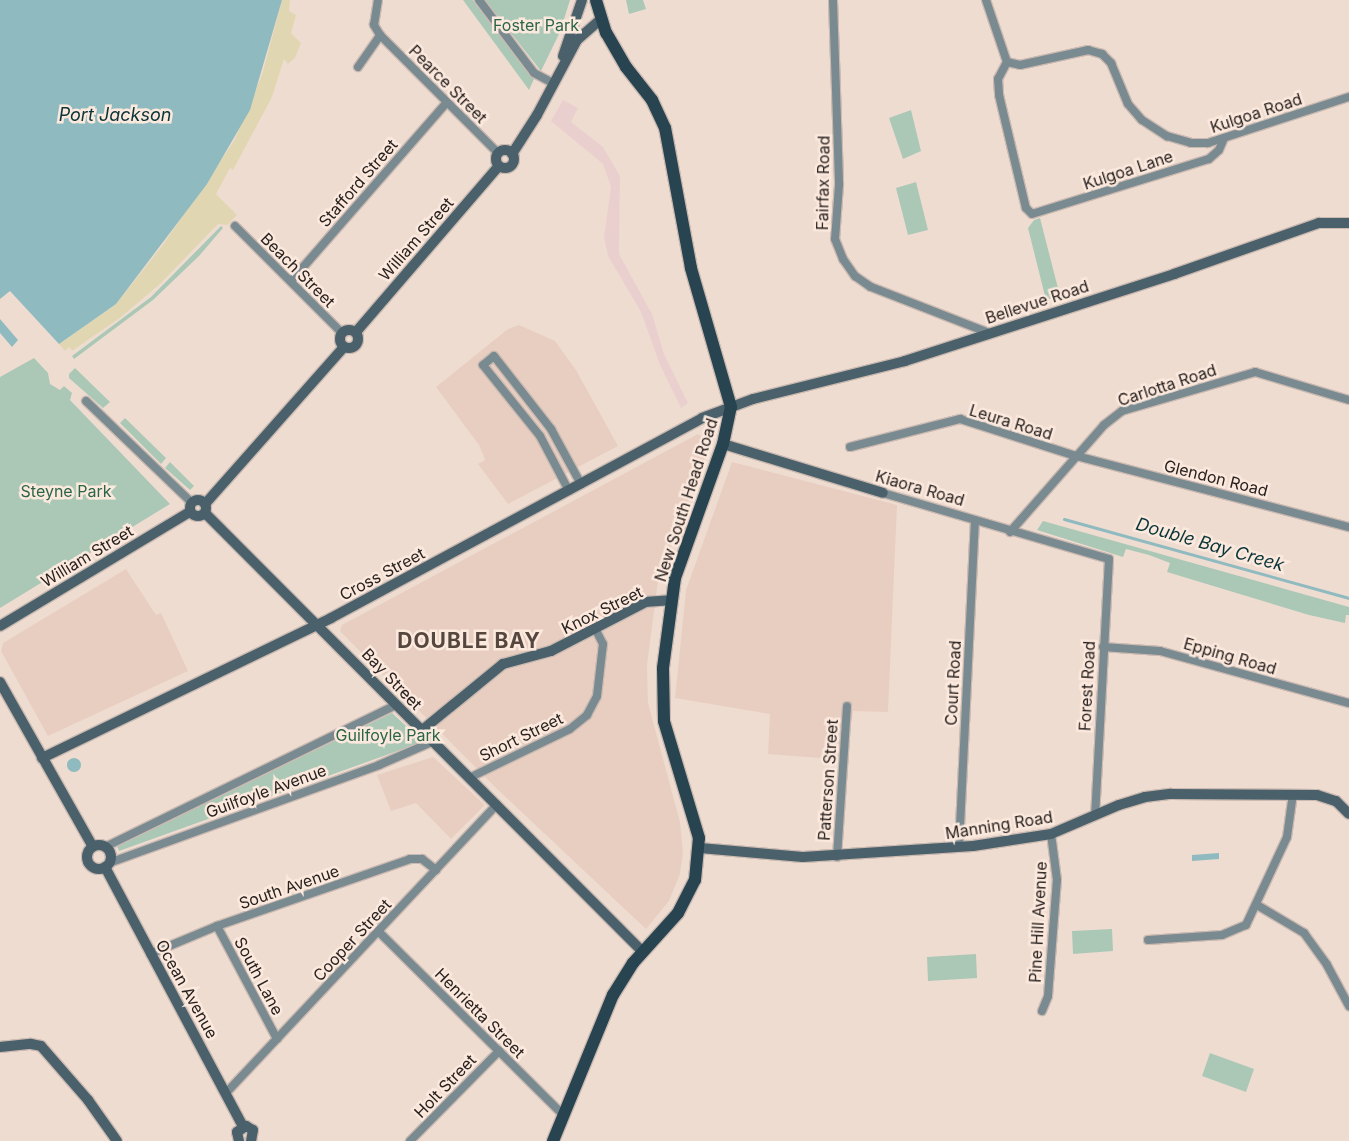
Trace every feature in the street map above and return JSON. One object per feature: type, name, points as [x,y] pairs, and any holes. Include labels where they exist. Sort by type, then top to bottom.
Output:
[{"type":"main road","name":"New South Head Road","points":[[553,1141],[562,1114],[612,996],[642,951],[678,913],[692,892],[700,848],[697,829],[662,708],[663,668],[672,600],[684,550],[723,444],[731,407],[691,268],[665,128],[652,100],[626,67],[600,20],[596,0]]},
{"type":"street","points":[[358,66],[380,34],[374,25],[378,0]]},
{"type":"street","points":[[479,0],[534,73],[555,78]]},
{"type":"street","points":[[555,78],[582,0]]},
{"type":"street","name":"Fairfax Road","points":[[833,0],[839,185],[835,239],[843,259],[855,276],[871,287],[989,333]]},
{"type":"street","points":[[986,0],[1007,62]]},
{"type":"street","points":[[512,154],[504,150],[498,153],[496,158],[499,166],[510,166],[512,154],[555,78],[583,33],[600,20]]},
{"type":"street","name":"Pearce Street","points":[[380,34],[498,153]]},
{"type":"street","name":"Kulgoa Road","points":[[1007,62],[1020,65],[1082,51],[1098,52],[1111,62],[1128,104],[1157,131],[1191,143],[1208,143],[1349,97]]},
{"type":"street","name":"Kulgoa Lane","points":[[1007,62],[1000,72],[998,85],[1030,214],[1209,159],[1219,150],[1224,138]]},
{"type":"street","name":"Stafford Street","points":[[291,281],[447,102]]},
{"type":"street","name":"William Street","points":[[356,332],[499,166]]},
{"type":"street","name":"Bellevue Road","points":[[731,407],[753,399],[905,361],[1174,274],[1320,222],[1349,223]]},
{"type":"street","name":"Beach Street","points":[[235,226],[342,333]]},
{"type":"street","points":[[347,330],[356,332],[359,339],[356,345],[350,348],[344,347],[340,340],[342,333],[347,330]]},
{"type":"street","points":[[86,401],[191,507],[196,516],[205,508],[344,347]]},
{"type":"street","points":[[568,491],[538,434],[482,365],[494,356],[549,426],[581,484]]},
{"type":"street","name":"Carlotta Road","points":[[1010,532],[1104,425],[1122,411],[1255,372],[1349,400]]},
{"type":"street","points":[[500,386],[511,378]]},
{"type":"street","name":"Cross Street","points":[[42,758],[317,625],[702,418],[731,407]]},
{"type":"street","name":"Leura Road","points":[[850,447],[960,420],[1076,456]]},
{"type":"street","points":[[538,434],[549,426]]},
{"type":"street","name":"Kiaora Road","points":[[723,444],[1010,532],[1109,559]]},
{"type":"street","name":"Glendon Road","points":[[1076,456],[1349,527]]},
{"type":"street","points":[[191,507],[198,500],[205,508]]},
{"type":"street","name":"William Street","points":[[0,626],[191,507]]},
{"type":"street","name":"Bay Street","points":[[205,508],[421,731],[497,804],[642,951]]},
{"type":"street","name":"Court Road","points":[[959,847],[975,520]]},
{"type":"street","name":"Forest Road","points":[[1095,816],[1102,647],[1109,559]]},
{"type":"street","name":"Knox Street","points":[[421,731],[504,664],[551,651],[646,602],[672,600]]},
{"type":"street","name":"Short Street","points":[[469,778],[583,720],[594,704],[601,670],[603,644],[595,628]]},
{"type":"street","name":"Epping Road","points":[[1102,647],[1160,651],[1349,703]]},
{"type":"street","points":[[0,682],[93,847]]},
{"type":"street","name":"Guilfoyle Avenue","points":[[106,847],[396,705]]},
{"type":"street","name":"Patterson Street","points":[[837,856],[847,706]]},
{"type":"street","name":"Guilfoyle Avenue","points":[[107,865],[379,765],[432,742]]},
{"type":"street","points":[[1148,940],[1222,935],[1246,925],[1257,905],[1287,837],[1293,794]]},
{"type":"street","name":"Manning Road","points":[[700,848],[803,857],[959,847],[1052,834],[1119,805],[1154,796],[1293,794],[1328,797],[1342,805],[1349,814]]},
{"type":"street","name":"Cooper Street","points":[[226,1093],[497,804]]},
{"type":"street","name":"Pine Hill Avenue","points":[[1042,1011],[1048,996],[1057,880],[1052,834]]},
{"type":"street","points":[[93,847],[106,847],[110,852],[107,865],[98,868],[91,865],[88,853],[93,847]]},
{"type":"street","name":"South Avenue","points":[[150,954],[217,926],[410,859],[422,859],[436,870]]},
{"type":"street","name":"Ocean Avenue","points":[[107,865],[150,954],[243,1126],[253,1130],[251,1141]]},
{"type":"street","points":[[1257,905],[1304,933],[1327,965],[1349,1006]]},
{"type":"street","name":"South Lane","points":[[217,926],[276,1039]]},
{"type":"street","name":"Henrietta Street","points":[[379,932],[562,1114]]},
{"type":"street","points":[[0,1047],[31,1044],[41,1046],[88,1100],[117,1141]]},
{"type":"street","name":"Holt Street","points":[[410,1141],[498,1050]]},
{"type":"street","points":[[239,1141],[237,1132],[243,1126]]},
{"type":"shaded area","points":[[563,100],[578,108],[571,122],[603,147],[620,176],[619,254],[652,314],[664,354],[688,403],[681,408],[660,365],[641,312],[608,256],[604,237],[611,187],[603,164],[551,121]]},
{"type":"shaded area","points":[[519,325],[555,341],[576,370],[618,446],[508,504],[478,464],[485,460],[479,445],[436,387],[508,329]]},
{"type":"shaded area","points":[[698,434],[710,444],[658,581],[647,665],[648,703],[680,822],[683,852],[680,874],[669,901],[646,929],[497,789],[340,631],[342,625]]},
{"type":"shaded area","points":[[732,462],[897,505],[888,712],[853,711],[846,760],[768,754],[770,714],[675,698],[686,590]]},
{"type":"shaded area","points":[[126,569],[156,615],[161,613],[188,671],[48,736],[1,651],[3,643]]},
{"type":"shaded area","points":[[433,757],[485,805],[451,839],[416,803],[391,811],[377,775]]},
{"type":"green space","points":[[463,0],[473,0],[534,79],[529,90]]},
{"type":"green space","name":"Foster Park","points":[[485,0],[570,0],[560,32],[541,71]]},
{"type":"green space","points":[[626,0],[643,0],[646,9],[629,14]]},
{"type":"green space","points":[[911,110],[921,151],[903,159],[889,118]]},
{"type":"green space","points":[[916,182],[928,230],[908,235],[896,188]]},
{"type":"green space","points":[[1040,218],[1060,296],[1046,300],[1028,228],[1034,220]]},
{"type":"green space","points":[[221,226],[223,228],[199,256],[153,300],[74,359],[72,356],[151,297]]},
{"type":"green space","name":"Steyne Park","points":[[34,358],[48,373],[50,384],[60,390],[64,386],[72,393],[70,400],[170,504],[0,608],[0,377]]},
{"type":"green space","points":[[75,368],[110,402],[103,408],[69,378],[69,374]]},
{"type":"green space","points":[[125,418],[166,458],[161,464],[120,423]]},
{"type":"green space","points":[[170,462],[194,486],[190,490],[165,468]]},
{"type":"green space","points":[[1043,521],[1349,607],[1349,615],[1346,615],[1345,623],[1309,615],[1167,572],[1170,563],[1149,555],[1126,549],[1123,557],[1037,530]]},
{"type":"green space","name":"Guilfoyle Park","points":[[392,713],[418,737],[417,744],[119,851],[117,846]]},
{"type":"green space","points":[[1112,929],[1113,951],[1073,954],[1072,931]]},
{"type":"green space","points":[[976,954],[977,978],[928,981],[927,957]]},
{"type":"green space","points":[[1210,1053],[1254,1069],[1246,1092],[1202,1076]]},
{"type":"sand","points":[[282,0],[290,0],[289,11],[296,15],[291,33],[301,43],[295,58],[288,64],[284,59],[272,97],[233,170],[230,168],[216,194],[237,215],[227,225],[218,224],[160,284],[121,317],[72,351],[69,347],[65,351],[59,344],[116,304],[162,246],[234,141],[262,75]]},
{"type":"water","name":"Port Jackson","points":[[0,0],[282,0],[250,110],[207,184],[116,304],[59,344],[10,291],[0,299]]},
{"type":"water","points":[[0,319],[18,340],[12,347],[0,333]]},
{"type":"water","points":[[71,758],[77,758],[81,765],[77,772],[71,772],[67,768],[67,762]]},
{"type":"water","points":[[1219,853],[1219,859],[1192,861],[1192,855]]},
{"type":"waterway","name":"Double Bay Creek","points":[[1064,519],[1349,598]]},
{"type":"district","name":"DOUBLE BAY","points":[[469,641]]}]
